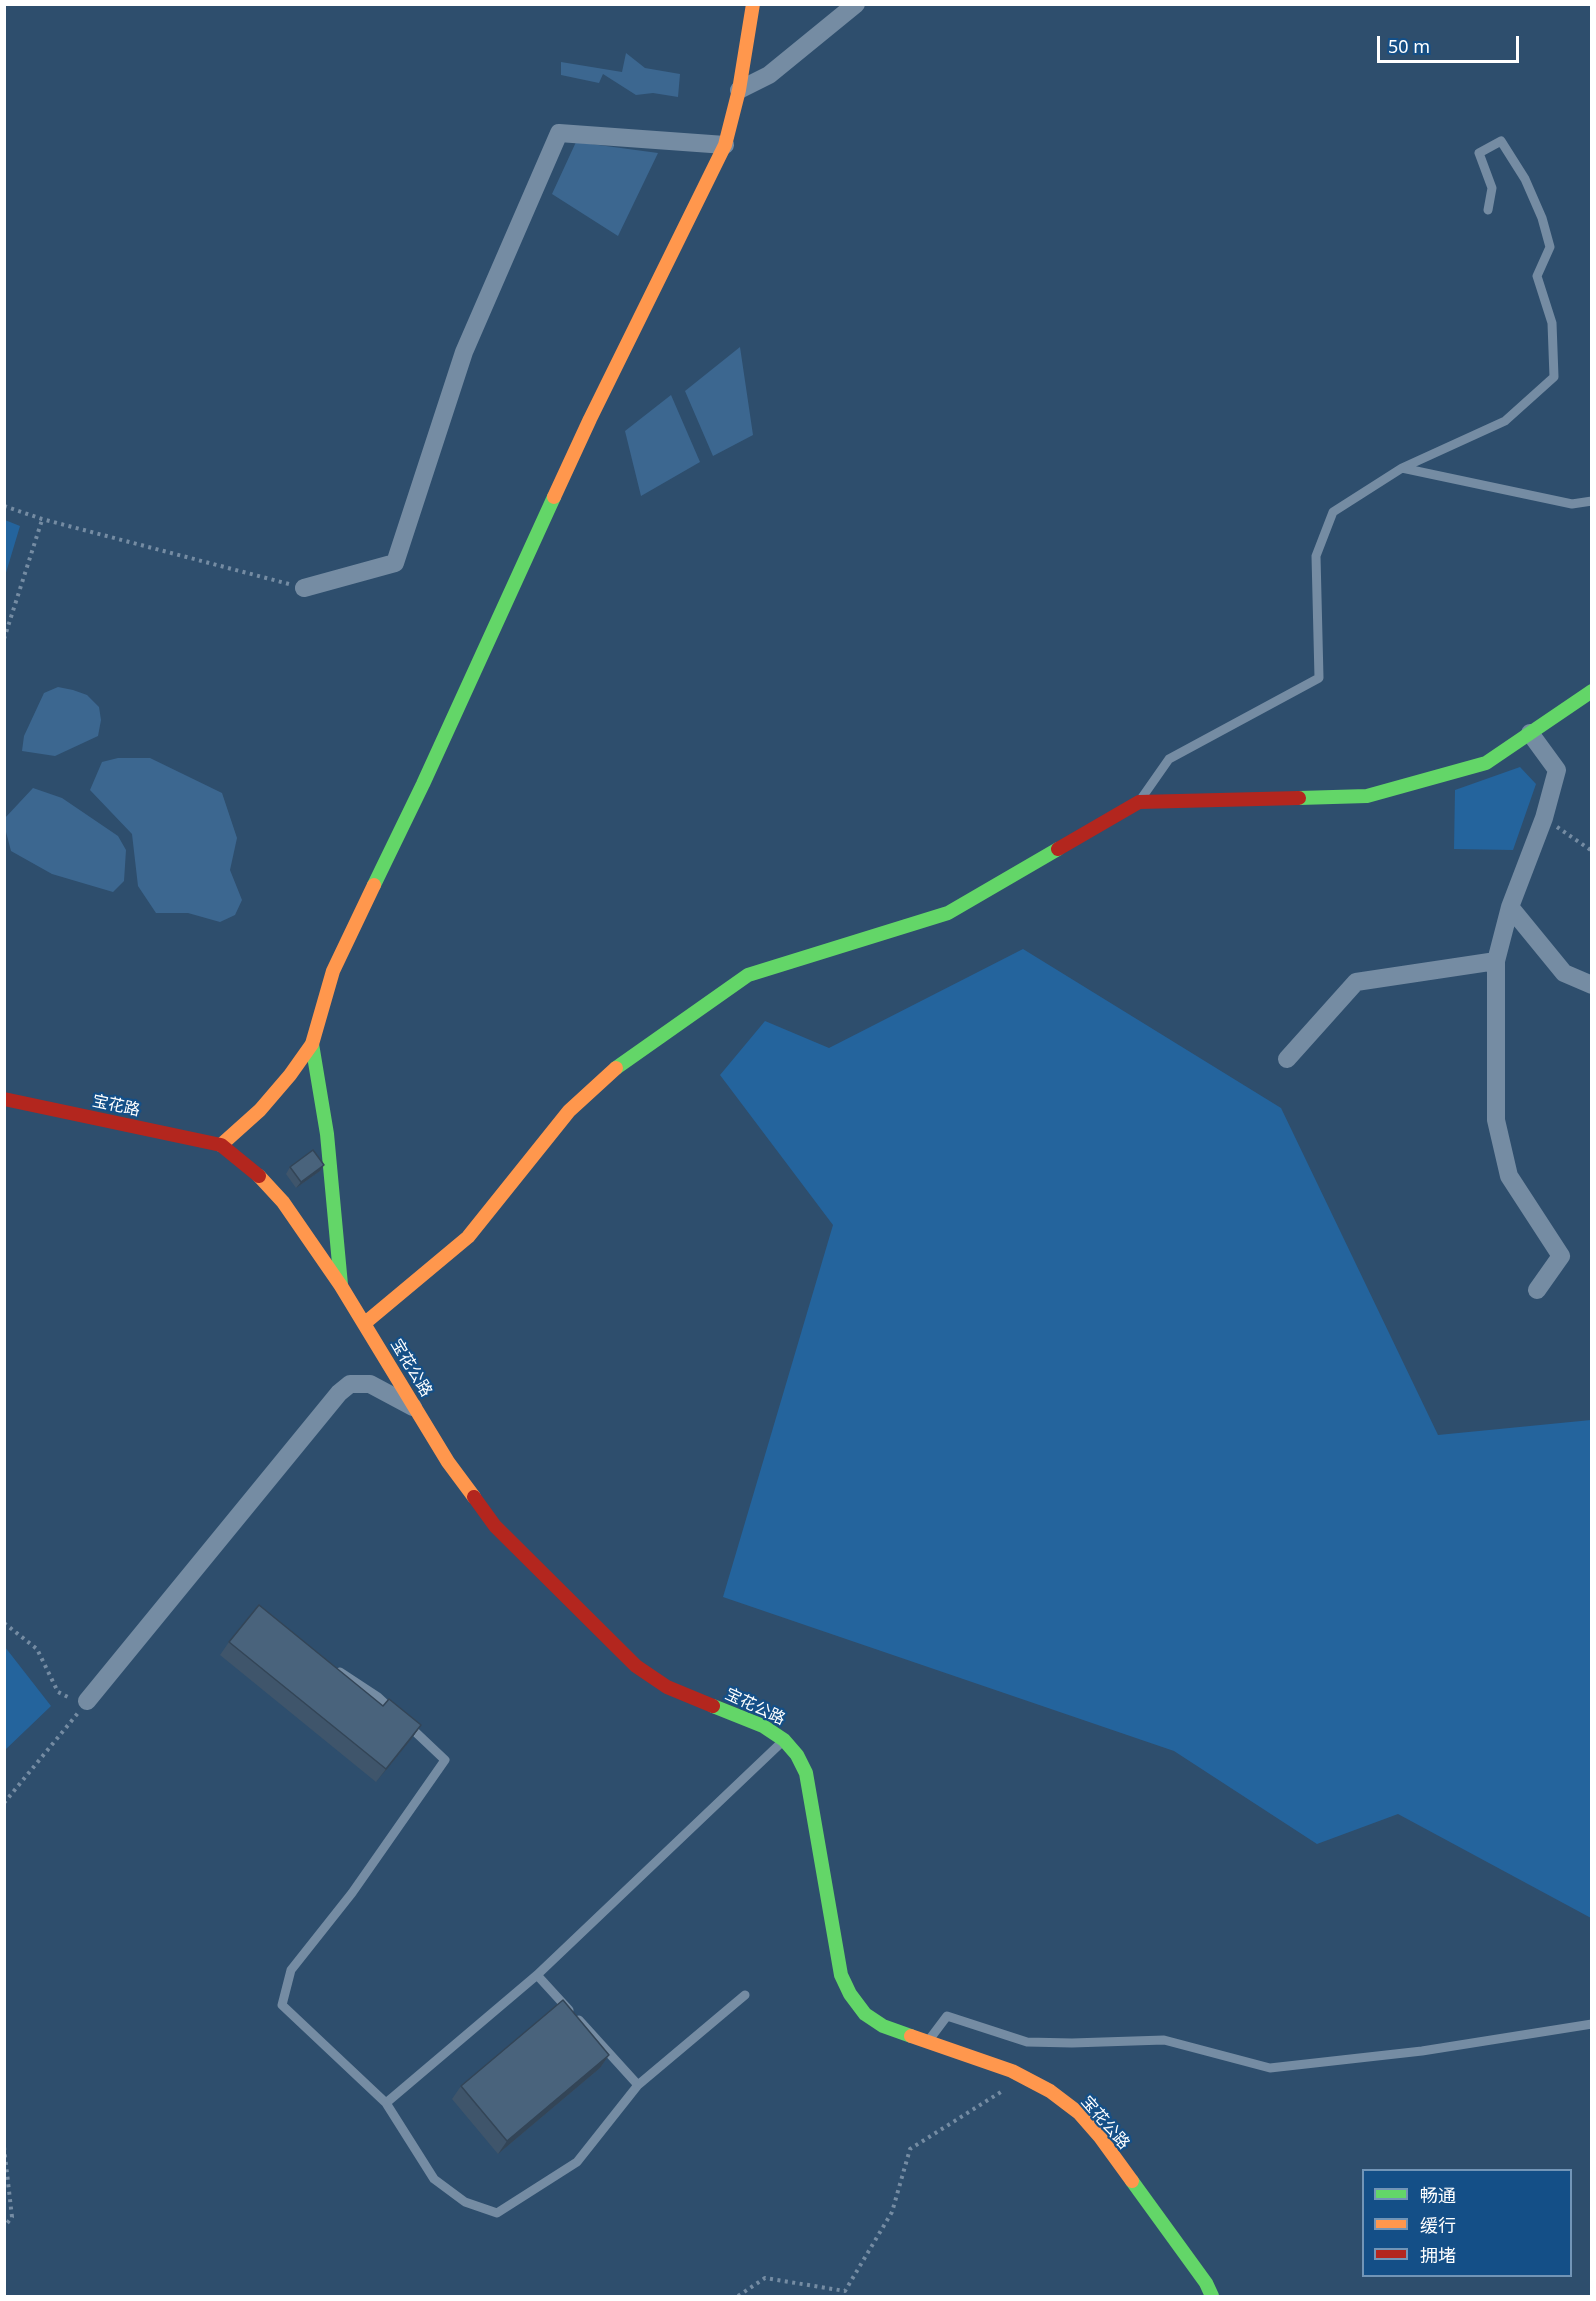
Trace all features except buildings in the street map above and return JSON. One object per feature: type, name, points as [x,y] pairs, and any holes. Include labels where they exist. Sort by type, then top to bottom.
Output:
[{"type":"street","points":[[221,1145],[260,1110],[290,1076],[312,1044],[333,971],[423,784],[590,419],[725,145],[739,90],[753,4]]},
{"type":"street","points":[[739,90],[769,75],[856,4]]},
{"type":"street","points":[[304,588],[395,563],[464,352],[559,133],[725,145]]},
{"type":"street","points":[[365,1323],[468,1237],[569,1111],[616,1068],[748,975],[948,914],[1139,802],[1366,796],[1486,763],[1592,691]]},
{"type":"street","points":[[1530,733],[1557,770],[1544,818],[1510,907],[1496,961],[1496,1120],[1509,1176],[1561,1256],[1537,1290]]},
{"type":"street","points":[[1510,907],[1564,973],[1592,985]]},
{"type":"street","points":[[1287,1059],[1356,982],[1496,961]]},
{"type":"street","points":[[312,1044],[327,1134],[341,1286]]},
{"type":"street","name":"宝花路","points":[[4,1099],[221,1145]]},
{"type":"street","name":"宝花公路","points":[[221,1145],[255,1172],[283,1202],[365,1323],[448,1462],[495,1526],[636,1666],[667,1687],[763,1726],[784,1740],[797,1755],[806,1773],[841,1975],[850,1995],[865,2014],[883,2026],[1024,2077],[1050,2091],[1079,2113],[1206,2283],[1212,2296]]},
{"type":"street","points":[[85,1704],[339,1393],[350,1384],[370,1384],[416,1409]]},
{"type":"lane","points":[[1139,802],[1169,759],[1319,678],[1316,556],[1334,512],[1402,468],[1505,421],[1554,377],[1552,323],[1537,276],[1550,247],[1542,218],[1525,179],[1501,141],[1479,153],[1492,188],[1488,210]]},
{"type":"lane","points":[[1402,468],[1572,504],[1592,501]]},
{"type":"lane","points":[[331,1666],[378,1697],[445,1760],[352,1893],[291,1970],[282,2006],[387,2103],[434,2179],[465,2202],[497,2213],[577,2162],[638,2085],[745,1995]]},
{"type":"lane","points":[[387,2103],[537,1975],[784,1740]]},
{"type":"lane","points":[[537,1975],[638,2085]]},
{"type":"lane","points":[[928,2042],[947,2016],[1027,2042],[1164,2040],[1270,2068],[1422,2051],[1592,2024]]},
{"type":"path","points":[[4,506],[42,519],[304,588]]},
{"type":"path","points":[[4,639],[42,519]]},
{"type":"path","points":[[1544,818],[1592,851]]},
{"type":"path","points":[[4,1623],[37,1649],[58,1692],[85,1704],[4,1803]]},
{"type":"path","points":[[738,2296],[765,2278],[845,2291],[892,2212],[910,2149],[1024,2077]]},
{"type":"path","points":[[4,2147],[12,2217],[4,2227]]},
{"type":"shaded area","points":[[626,53],[645,68],[680,74],[678,97],[653,93],[636,95],[603,74],[599,83],[561,75],[561,62],[622,72]]},
{"type":"shaded area","points":[[576,142],[658,153],[618,236],[552,194]]},
{"type":"shaded area","points":[[740,347],[753,435],[713,456],[685,391]]},
{"type":"shaded area","points":[[671,395],[700,462],[641,496],[625,431]]},
{"type":"shaded area","points":[[4,520],[20,526],[5,576]]},
{"type":"shaded area","points":[[58,687],[87,695],[99,707],[101,720],[98,736],[55,756],[22,751],[24,736],[44,693]]},
{"type":"shaded area","points":[[118,758],[150,758],[222,793],[237,838],[230,870],[242,900],[235,915],[220,922],[188,913],[156,913],[138,886],[132,834],[90,790],[102,762]]},
{"type":"shaded area","points":[[1520,767],[1536,784],[1513,850],[1454,849],[1455,790]]},
{"type":"shaded area","points":[[33,788],[62,798],[118,836],[126,850],[124,881],[113,892],[52,874],[11,851],[5,818]]},
{"type":"shaded area","points":[[1023,949],[1281,1108],[1438,1435],[1591,1420],[1591,1918],[1398,1814],[1317,1844],[1174,1751],[723,1597],[833,1225],[720,1075],[765,1021],[829,1048]]},
{"type":"shaded area","points":[[5,1647],[51,1706],[5,1750]]},
{"type":"traffic: fast","points":[[374,885],[423,784],[554,497]]},
{"type":"traffic: fast","points":[[1299,798],[1367,796],[1486,763],[1592,691]]},
{"type":"traffic: fast","points":[[616,1068],[748,975],[948,913],[1058,849]]},
{"type":"traffic: fast","points":[[312,1044],[327,1134],[341,1285]]},
{"type":"traffic: fast","points":[[713,1706],[763,1726],[784,1740],[797,1755],[806,1773],[841,1975],[850,1994],[865,2014],[883,2026],[911,2036]]},
{"type":"traffic: fast","points":[[1132,2181],[1206,2283],[1212,2296]]},
{"type":"traffic: slow","points":[[554,497],[725,145],[739,90],[753,4]]},
{"type":"traffic: slow","points":[[221,1145],[260,1110],[290,1075],[312,1044],[333,971],[374,885]]},
{"type":"traffic: slow","points":[[365,1323],[468,1237],[569,1111],[616,1068]]},
{"type":"traffic: slow","points":[[259,1176],[283,1202],[341,1286],[448,1462],[474,1497]]},
{"type":"traffic: slow","points":[[911,2036],[1012,2071],[1050,2091],[1079,2113],[1100,2137],[1132,2181]]},
{"type":"traffic: jam","points":[[1058,849],[1139,802],[1299,798]]},
{"type":"traffic: jam","points":[[4,1099],[221,1145],[259,1176]]},
{"type":"traffic: jam","points":[[474,1497],[495,1526],[636,1666],[667,1687],[713,1706]]}]
